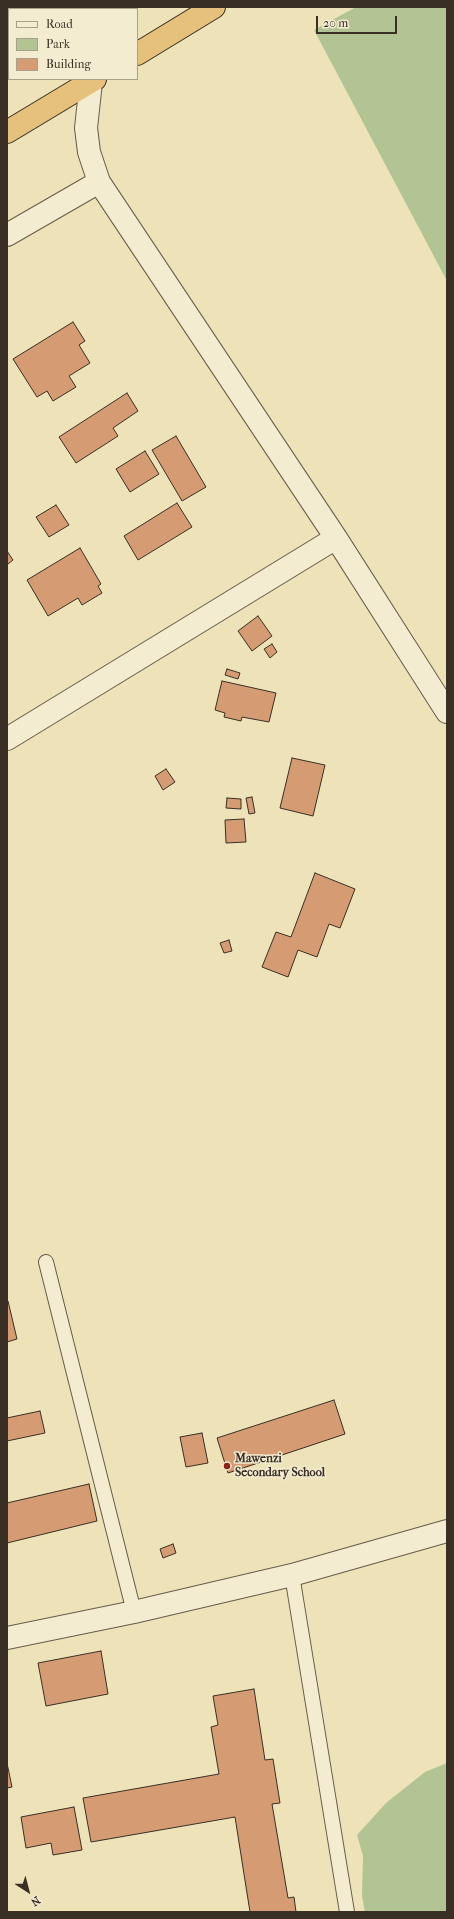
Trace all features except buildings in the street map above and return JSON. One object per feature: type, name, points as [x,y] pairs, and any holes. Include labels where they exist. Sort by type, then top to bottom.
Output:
[{"type":"highway","points":[[138,53],[214,7]]},
{"type":"highway","points":[[7,132],[93,80]]},
{"type":"street","points":[[93,80],[86,128],[89,152],[99,182],[336,538],[447,712]]},
{"type":"street","points":[[7,235],[99,182]]},
{"type":"street","points":[[7,739],[336,538]]},
{"type":"street","points":[[7,1638],[134,1612],[292,1575],[447,1531]]},
{"type":"lane","points":[[46,1262],[134,1612]]},
{"type":"lane","points":[[292,1575],[347,1912]]},
{"type":"green space","points":[[356,7],[447,7],[447,281],[314,30]]},
{"type":"green space","points":[[447,1763],[447,1912],[365,1912],[362,1896],[363,1856],[357,1835],[386,1803],[425,1772]]},
{"type":"place","name":"Mawenzi Secondary School","points":[[227,1466]]}]
